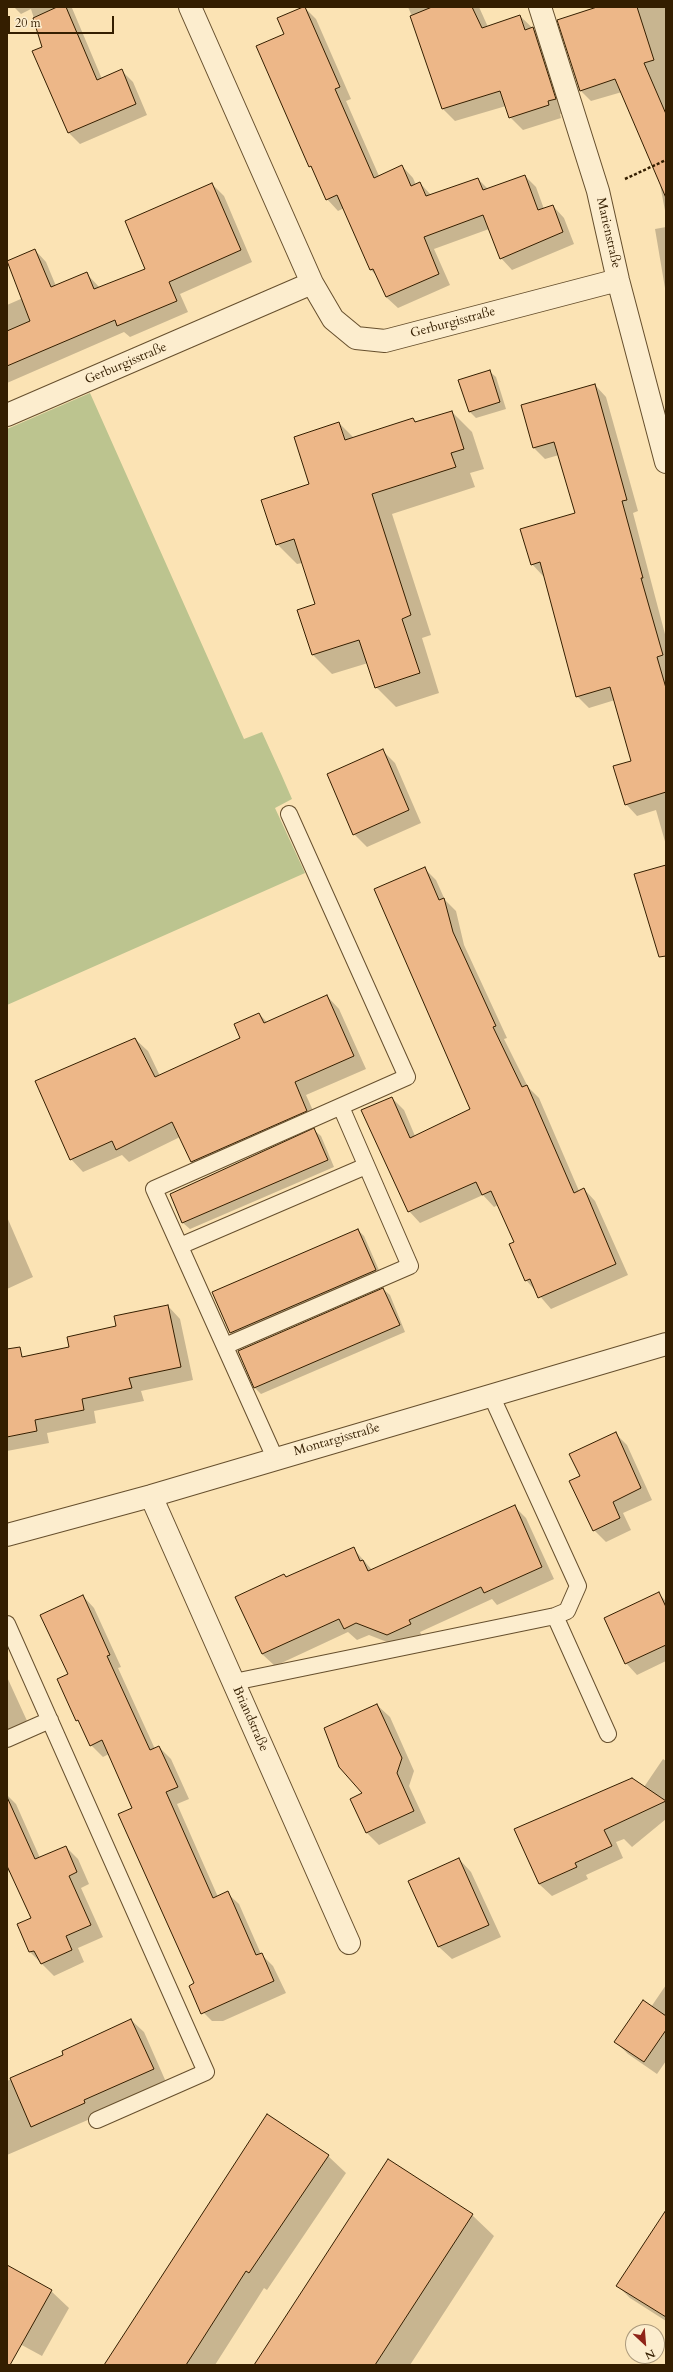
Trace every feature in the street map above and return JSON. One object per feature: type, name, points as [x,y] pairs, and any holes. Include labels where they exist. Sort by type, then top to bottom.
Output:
[{"type":"street","name":"Gerburgisstraße","points":[[190,7],[312,284],[333,319],[356,338],[385,341],[618,280]]},
{"type":"street","name":"Marienstraße","points":[[540,7],[598,191],[618,280],[666,462]]},
{"type":"street","name":"Gerburgisstraße","points":[[7,415],[312,284]]},
{"type":"street","name":"Montargisstraße","points":[[7,1535],[151,1496],[275,1458],[666,1345]]},
{"type":"street","name":"Briandstraße","points":[[151,1496],[349,1943]]},
{"type":"lane","points":[[275,1458],[154,1189],[407,1077],[289,814]]},
{"type":"lane","points":[[225,1346],[410,1266],[341,1107]]},
{"type":"lane","points":[[180,1246],[366,1166]]},
{"type":"lane","points":[[234,1682],[555,1616],[567,1611],[578,1586],[491,1395]]},
{"type":"lane","points":[[555,1616],[608,1734]]},
{"type":"lane","points":[[7,1624],[206,2072],[97,2120]]},
{"type":"lane","points":[[7,1739],[50,1720]]},
{"type":"path","points":[[598,191],[666,160]]},
{"type":"green space","points":[[90,393],[244,739],[262,732],[282,776],[292,799],[275,808],[305,873],[7,1005],[7,429]]},
{"type":"building","points":[[57,7],[66,7],[97,80],[122,69],[136,104],[68,133],[32,51],[42,47],[33,18]]},
{"type":"building","points":[[305,7],[340,87],[335,89],[374,178],[402,165],[411,186],[420,182],[426,196],[478,178],[483,190],[525,175],[538,210],[553,205],[563,232],[500,259],[483,215],[424,237],[439,274],[386,297],[373,269],[370,270],[337,195],[326,200],[311,166],[309,167],[256,46],[284,34],[277,18]]},
{"type":"building","points":[[432,7],[472,7],[482,28],[520,15],[525,30],[533,27],[556,99],[548,101],[549,105],[509,118],[500,91],[442,109],[410,16]]},
{"type":"building","points":[[597,7],[637,7],[654,60],[644,63],[666,114],[666,198],[615,79],[580,91],[557,20]]},
{"type":"building","points":[[212,183],[241,250],[169,282],[177,301],[117,326],[115,320],[7,366],[7,331],[30,321],[7,261],[35,249],[51,287],[87,272],[94,289],[145,269],[125,221]]},
{"type":"building","points":[[490,370],[500,402],[469,412],[458,380]]},
{"type":"building","points":[[595,384],[627,500],[622,501],[643,578],[641,578],[663,655],[657,657],[666,688],[666,792],[625,805],[613,766],[631,761],[610,687],[576,697],[540,562],[531,565],[520,529],[575,513],[554,442],[533,448],[521,405]]},
{"type":"building","points":[[452,411],[464,449],[451,453],[456,467],[372,494],[411,615],[402,619],[420,673],[375,688],[359,640],[312,655],[297,610],[315,604],[294,539],[276,545],[261,500],[309,484],[294,437],[339,422],[345,440],[413,418],[415,422]]},
{"type":"building","points":[[383,749],[409,810],[353,835],[327,774]]},
{"type":"building","points":[[666,865],[666,956],[659,957],[634,874]]},
{"type":"building","points":[[425,867],[439,900],[444,898],[453,932],[496,1026],[493,1027],[522,1087],[527,1085],[574,1193],[584,1188],[616,1264],[538,1298],[530,1279],[525,1281],[509,1244],[514,1242],[491,1191],[482,1195],[476,1182],[408,1212],[361,1110],[392,1097],[410,1138],[470,1109],[374,889]]},
{"type":"building","points":[[327,995],[354,1056],[295,1082],[307,1111],[191,1162],[172,1122],[116,1150],[112,1141],[70,1160],[35,1081],[135,1038],[155,1077],[240,1038],[234,1024],[259,1013],[264,1023]]},
{"type":"building","points":[[314,1128],[328,1160],[182,1223],[170,1194]]},
{"type":"building","points":[[358,1229],[376,1270],[230,1333],[212,1292]]},
{"type":"building","points":[[383,1288],[400,1325],[254,1388],[238,1351]]},
{"type":"building","points":[[168,1305],[181,1367],[129,1378],[132,1388],[82,1399],[84,1410],[35,1420],[37,1431],[7,1437],[7,1349],[20,1347],[22,1357],[69,1347],[67,1337],[116,1326],[114,1316]]},
{"type":"building","points":[[616,1432],[641,1488],[613,1502],[620,1518],[593,1531],[569,1481],[580,1476],[569,1454]]},
{"type":"building","points":[[515,1505],[542,1567],[484,1593],[481,1587],[409,1620],[411,1624],[387,1635],[356,1623],[344,1629],[339,1619],[262,1654],[235,1597],[284,1574],[286,1577],[354,1547],[360,1561],[363,1560],[368,1571]]},
{"type":"building","points":[[659,1592],[666,1607],[666,1645],[625,1664],[604,1618]]},
{"type":"building","points":[[83,1595],[110,1655],[107,1656],[150,1750],[159,1746],[178,1787],[166,1792],[213,1898],[228,1891],[256,1955],[262,1953],[274,1981],[201,2014],[189,1986],[194,1983],[118,1814],[132,1808],[102,1740],[90,1746],[78,1720],[76,1721],[57,1679],[68,1674],[40,1615]]},
{"type":"building","points":[[377,1704],[402,1758],[397,1773],[414,1811],[366,1833],[350,1799],[362,1793],[339,1767],[324,1728]]},
{"type":"building","points":[[632,1778],[666,1801],[604,1830],[612,1846],[575,1863],[577,1867],[539,1884],[514,1829]]},
{"type":"building","points":[[7,1797],[35,1859],[66,1846],[77,1872],[69,1876],[91,1925],[66,1936],[72,1950],[41,1964],[34,1951],[29,1952],[17,1924],[31,1918],[7,1866]]},
{"type":"building","points":[[459,1858],[489,1925],[438,1947],[408,1881]]},
{"type":"building","points":[[643,2000],[666,2016],[666,2030],[644,2062],[614,2042]]},
{"type":"building","points":[[131,2019],[154,2069],[84,2100],[85,2103],[31,2127],[10,2078],[63,2055],[62,2051]]},
{"type":"building","points":[[267,2114],[329,2155],[249,2273],[246,2271],[186,2365],[104,2365]]},
{"type":"building","points":[[388,2159],[473,2214],[375,2365],[254,2365]]},
{"type":"building","points":[[666,2210],[666,2317],[616,2286]]},
{"type":"building","points":[[7,2265],[52,2290],[10,2365],[7,2365]]}]
